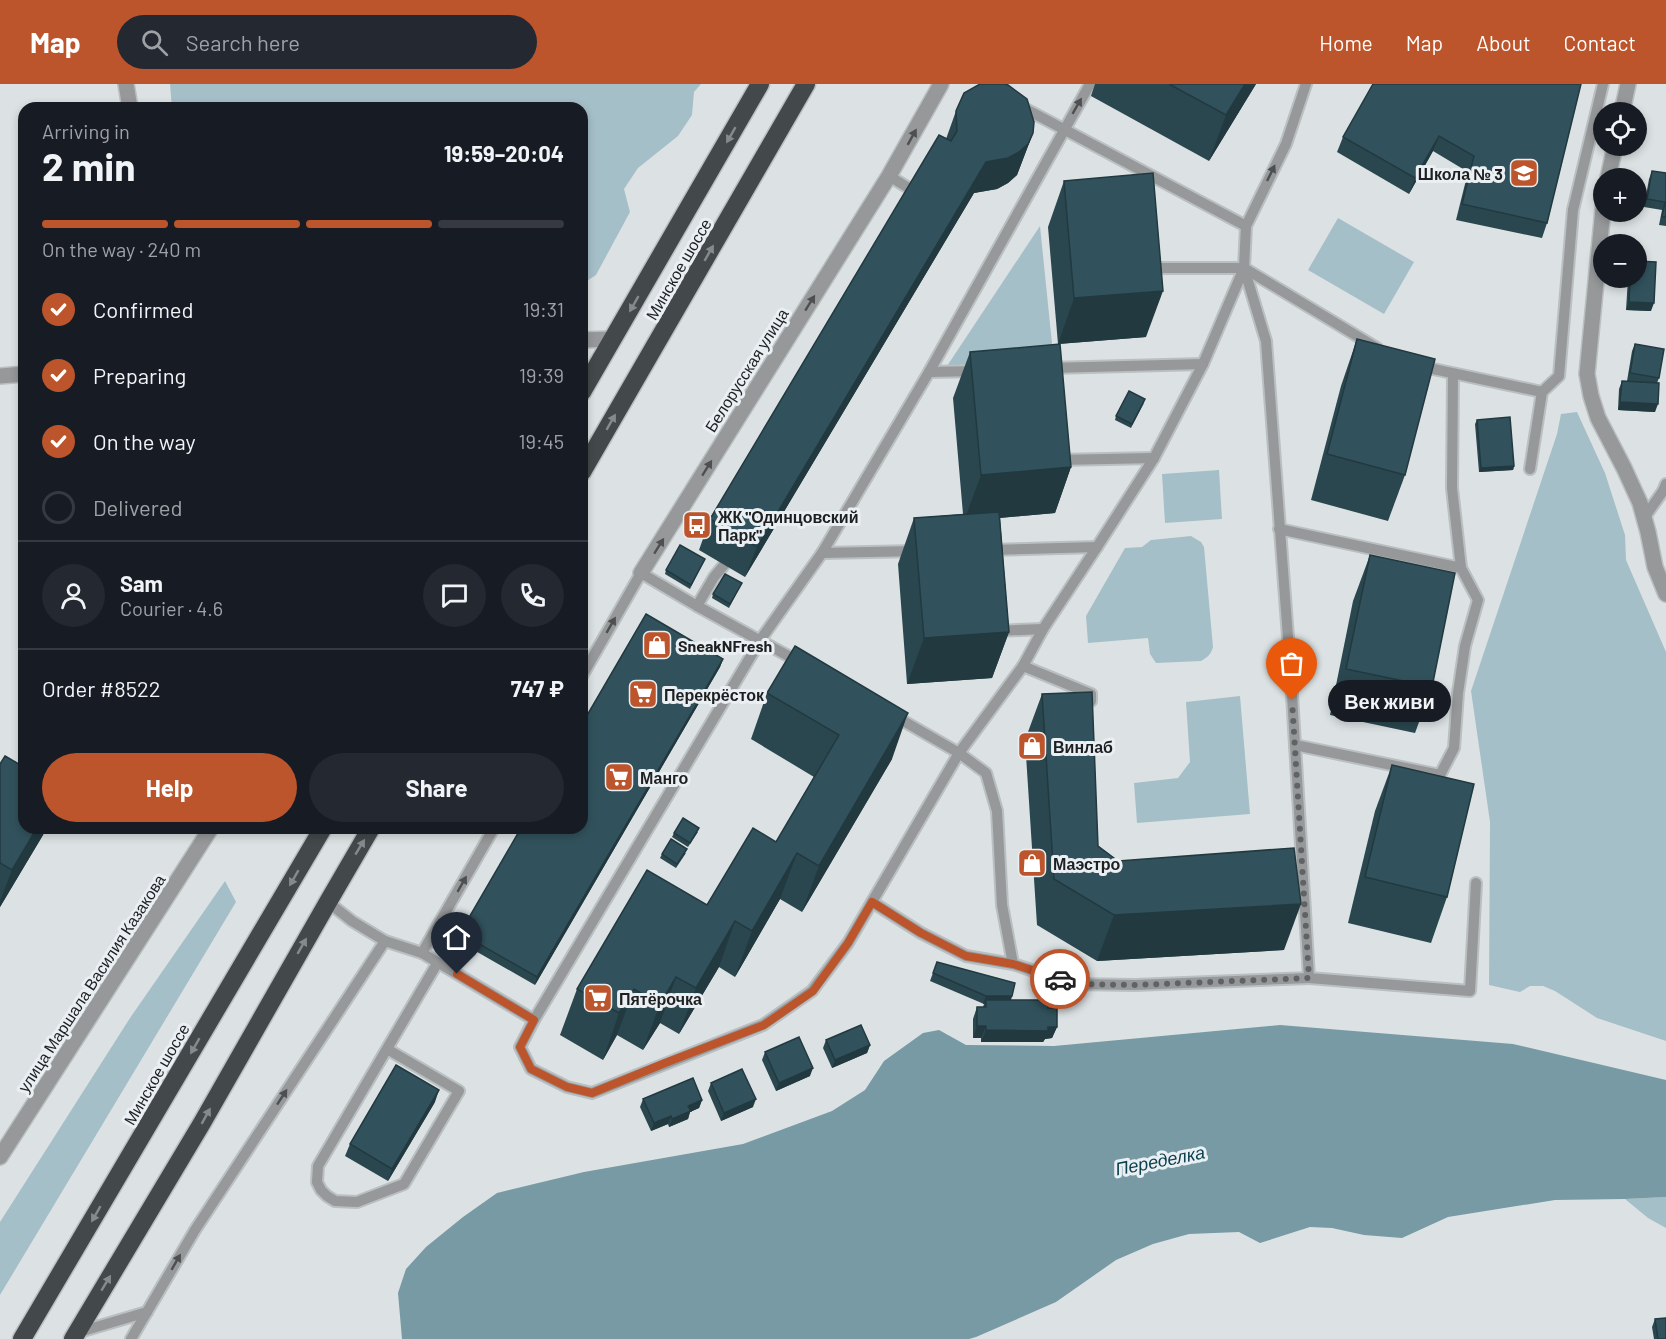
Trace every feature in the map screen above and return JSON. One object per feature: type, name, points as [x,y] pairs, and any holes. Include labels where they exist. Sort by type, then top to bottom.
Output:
[{"type":"highway","name":"Минское шоссе","points":[[588,382],[760,84]]},
{"type":"highway","name":"Минское шоссе","points":[[588,462],[806,84]]},
{"type":"highway","name":"Минское шоссе","points":[[22,1339],[319,834]]},
{"type":"highway","points":[[74,1336],[202,1123],[368,834]]},
{"type":"street","points":[[126,84],[129,102]]},
{"type":"street","name":"Белорусская улица","points":[[641,573],[889,176],[941,84]]},
{"type":"street","points":[[1624,102],[1628,84]]},
{"type":"street","points":[[1602,222],[1587,374],[1598,418],[1640,503],[1655,567],[1666,594]]},
{"type":"street","points":[[588,340],[613,339]]},
{"type":"street","points":[[0,376],[18,374]]},
{"type":"street","name":"улица Маршала Василия Казакова","points":[[0,1157],[207,834]]},
{"type":"lane","points":[[1090,84],[929,372],[822,553],[761,639],[534,1020],[520,1047],[531,1069],[567,1087],[592,1093],[764,1025],[813,991],[848,943],[959,753],[1023,666],[1043,629],[1154,458],[1203,363],[1244,268]]},
{"type":"lane","points":[[1306,84],[1286,144],[1246,226],[1244,268],[1266,341],[1309,978]]},
{"type":"lane","points":[[1530,469],[1542,392],[1559,376],[1573,210],[1604,84]]},
{"type":"lane","points":[[1007,99],[1246,226]]},
{"type":"lane","points":[[889,176],[914,189]]},
{"type":"lane","points":[[1150,268],[1244,268],[1386,354]]},
{"type":"lane","points":[[1406,362],[1542,392]]},
{"type":"lane","points":[[1036,369],[1203,363]]},
{"type":"lane","points":[[929,372],[989,370]]},
{"type":"lane","points":[[1295,745],[1440,775],[1454,748],[1458,693],[1465,646],[1478,600],[1461,568],[1452,488],[1453,374]]},
{"type":"lane","points":[[1052,460],[1154,458]]},
{"type":"lane","points":[[1644,518],[1666,484]]},
{"type":"lane","points":[[1279,529],[1461,568]]},
{"type":"lane","points":[[977,550],[1097,548]]},
{"type":"lane","points":[[822,553],[930,551]]},
{"type":"lane","points":[[697,606],[724,564]]},
{"type":"lane","points":[[641,573],[810,668]]},
{"type":"lane","name":"Белорусская улица","points":[[588,666],[641,573]]},
{"type":"lane","points":[[989,631],[1043,629]]},
{"type":"lane","points":[[1023,666],[1091,694],[1092,718]]},
{"type":"lane","points":[[880,708],[959,753],[986,773],[997,812],[1002,905],[1013,964]]},
{"type":"lane","points":[[422,952],[491,834]]},
{"type":"lane","points":[[1290,865],[1302,864]]},
{"type":"lane","points":[[872,902],[921,933],[966,956],[1013,964],[1073,984],[1136,985],[1309,978],[1470,991],[1476,884]]},
{"type":"lane","points":[[328,902],[352,921],[385,941],[422,952],[534,1020]]},
{"type":"lane","points":[[131,1339],[201,1220],[385,941]]},
{"type":"lane","points":[[387,1049],[459,1091],[404,1184],[357,1202],[335,1201],[327,1197],[317,1182],[318,1166],[438,962]]},
{"type":"lane","points":[[74,1336],[147,1312]]},
{"type":"shaded area","points":[[170,84],[701,84],[694,92],[692,115],[678,136],[638,168],[624,189],[630,212],[596,275],[588,280],[588,102],[172,102]]},
{"type":"shaded area","points":[[1338,218],[1414,262],[1384,314],[1308,270]]},
{"type":"shaded area","points":[[1040,226],[1054,363],[947,366]]},
{"type":"shaded area","points":[[1577,412],[1605,473],[1625,535],[1626,560],[1666,652],[1666,1041],[1597,1018],[1555,991],[1543,986],[1530,986],[1520,992],[1489,985],[1490,822],[1471,691],[1557,434],[1561,414]]},
{"type":"shaded area","points":[[1219,470],[1222,519],[1165,523],[1162,474]]},
{"type":"shaded area","points":[[1191,536],[1201,542],[1204,547],[1213,647],[1209,655],[1201,661],[1156,663],[1150,654],[1148,638],[1088,643],[1086,616],[1125,548],[1142,547],[1151,540]]},
{"type":"shaded area","points":[[1240,696],[1250,814],[1137,823],[1134,783],[1178,778],[1190,762],[1186,702]]},
{"type":"shaded area","points":[[225,881],[236,902],[0,1295],[0,1222],[130,1018]]},
{"type":"shaded area","points":[[1666,1197],[1666,1228],[1648,1218],[1625,1199]]},
{"type":"water","name":"Переделка","points":[[1280,1025],[1513,1044],[1666,1080],[1666,1197],[1555,1200],[1448,1217],[1402,1238],[1310,1227],[1260,1243],[1239,1232],[1189,1234],[1153,1244],[1116,1260],[1056,1302],[969,1339],[402,1339],[398,1293],[406,1269],[426,1247],[497,1193],[584,1172],[743,1144],[832,1111],[865,1090],[884,1061],[923,1033],[939,1030],[966,1045],[1054,1046]]},
{"type":"building","points":[[980,84],[1005,84],[1027,99],[1034,122],[1033,133],[1028,144],[1008,158],[986,162],[757,547],[710,519],[939,135],[951,141],[957,131],[956,111],[964,93]]},
{"type":"building","points":[[1169,84],[1245,84],[1226,115]]},
{"type":"building","points":[[1373,84],[1581,84],[1547,223],[1462,204],[1474,156],[1439,136],[1415,178],[1343,137]]},
{"type":"building","points":[[1652,171],[1666,173],[1666,217],[1662,217],[1665,202],[1647,199]]},
{"type":"building","points":[[1153,173],[1163,291],[1074,298],[1064,181]]},
{"type":"building","points":[[1647,262],[1656,262],[1654,303],[1629,302],[1630,288],[1647,288]]},
{"type":"building","points":[[1357,339],[1435,359],[1405,475],[1327,454]]},
{"type":"building","points":[[1060,344],[1071,467],[981,475],[970,352]]},
{"type":"building","points":[[1635,344],[1664,349],[1659,378],[1630,373]]},
{"type":"building","points":[[1622,381],[1659,383],[1658,404],[1620,402]]},
{"type":"building","points":[[1129,391],[1145,399],[1132,424],[1116,416]]},
{"type":"building","points":[[1510,417],[1514,466],[1481,468],[1477,420]]},
{"type":"building","points":[[999,512],[1009,632],[924,638],[914,518]]},
{"type":"building","points":[[680,545],[705,559],[691,585],[666,570]]},
{"type":"building","points":[[1370,555],[1455,573],[1432,687],[1346,669]]},
{"type":"building","points":[[725,574],[742,583],[730,604],[713,594]]},
{"type":"building","name":"Манго","points":[[646,614],[723,659],[537,977],[460,933],[518,834],[588,834],[588,714]]},
{"type":"building","points":[[795,646],[908,713],[819,866],[797,853],[752,931],[735,921],[696,988],[676,977],[660,1004],[634,989],[619,1013],[577,989],[647,870],[707,905],[753,828],[776,842],[839,735],[767,693]]},
{"type":"building","points":[[1092,692],[1098,846],[1118,861],[1294,848],[1301,904],[1114,915],[1054,879],[1042,694]]},
{"type":"building","points":[[5,756],[18,764],[18,834],[33,834],[12,870],[0,863],[0,764]]},
{"type":"building","points":[[1392,765],[1474,784],[1447,897],[1365,877]]},
{"type":"building","points":[[683,818],[699,828],[690,843],[674,833]]},
{"type":"building","points":[[671,839],[687,849],[677,864],[662,854]]},
{"type":"building","points":[[937,962],[1015,983],[1012,996],[986,996],[933,973]]},
{"type":"building","points":[[986,1000],[1048,1000],[1048,1008],[1057,1008],[1057,1027],[1048,1027],[1048,1031],[986,1030],[986,1026],[977,1026],[977,1007],[986,1007]]},
{"type":"building","points":[[861,1025],[870,1045],[835,1060],[826,1040]]},
{"type":"building","points":[[799,1037],[813,1068],[779,1083],[765,1052]]},
{"type":"building","points":[[396,1065],[439,1090],[392,1169],[350,1144]]},
{"type":"building","points":[[742,1069],[756,1099],[724,1113],[711,1083]]},
{"type":"building","points":[[693,1078],[702,1100],[688,1106],[691,1111],[654,1123],[643,1099]]},
{"type":"building","points":[[1666,1318],[1666,1339],[1658,1339],[1655,1319]]},
{"type":"way so far","points":[[1060,979],[1073,984],[1136,985],[1309,978],[1292,700]]},
{"type":"place","name":"Школа № 3","points":[[1524,173]]},
{"type":"place","name":"ЖК \"Одинцовский Парк\"","points":[[697,525]]},
{"type":"place","name":"SneakNFresh","points":[[657,645]]},
{"type":"place","name":"Перекрёсток","points":[[643,694]]},
{"type":"place","name":"Век живи","points":[[1292,700]]},
{"type":"place","name":"Винлаб","points":[[1032,746]]},
{"type":"place","name":"Манго","points":[[619,777]]},
{"type":"place","name":"Маэстро","points":[[1032,863]]},
{"type":"place","name":"Пятёрочка","points":[[598,998]]},
{"type":"route","points":[[457,974],[534,1020],[520,1047],[531,1069],[567,1087],[592,1093],[764,1025],[813,991],[848,943],[872,902],[921,933],[966,956],[1013,964],[1060,979]]}]
